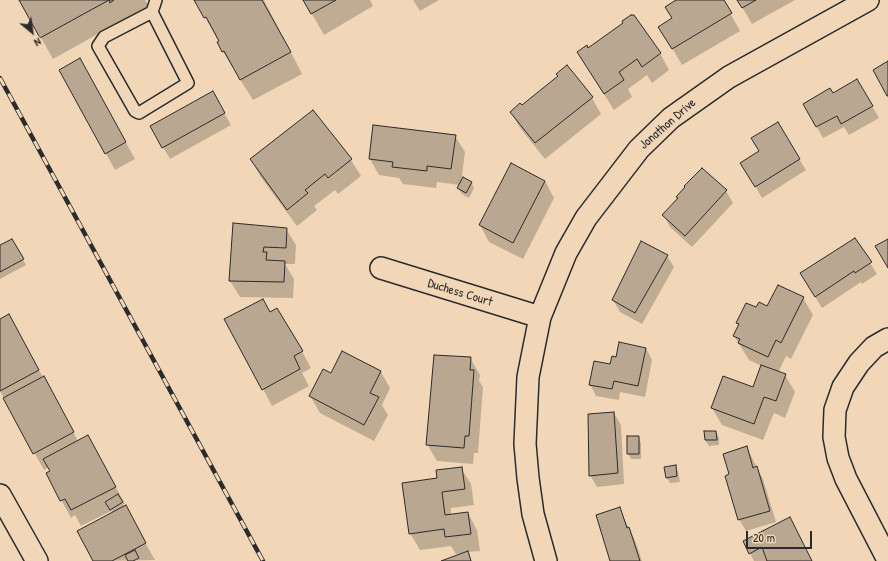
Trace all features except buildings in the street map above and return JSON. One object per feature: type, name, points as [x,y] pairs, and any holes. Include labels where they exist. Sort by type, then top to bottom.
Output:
[{"type":"street","name":"Jonathon Drive","points":[[546,561],[533,514],[525,444],[528,377],[540,317],[560,266],[586,218],[639,149],[671,118],[729,77],[868,0]]},
{"type":"street","name":"Duchess Court","points":[[381,268],[540,317]]},
{"type":"street","points":[[888,339],[874,347],[859,363],[843,386],[835,410],[834,437],[838,458],[846,479],[888,560]]},
{"type":"street","points":[[0,495],[37,561]]},
{"type":"lane","points":[[152,12],[188,83],[139,113],[135,111],[98,46],[104,37],[152,12],[156,0]]},
{"type":"railway","points":[[0,78],[263,561]]}]
